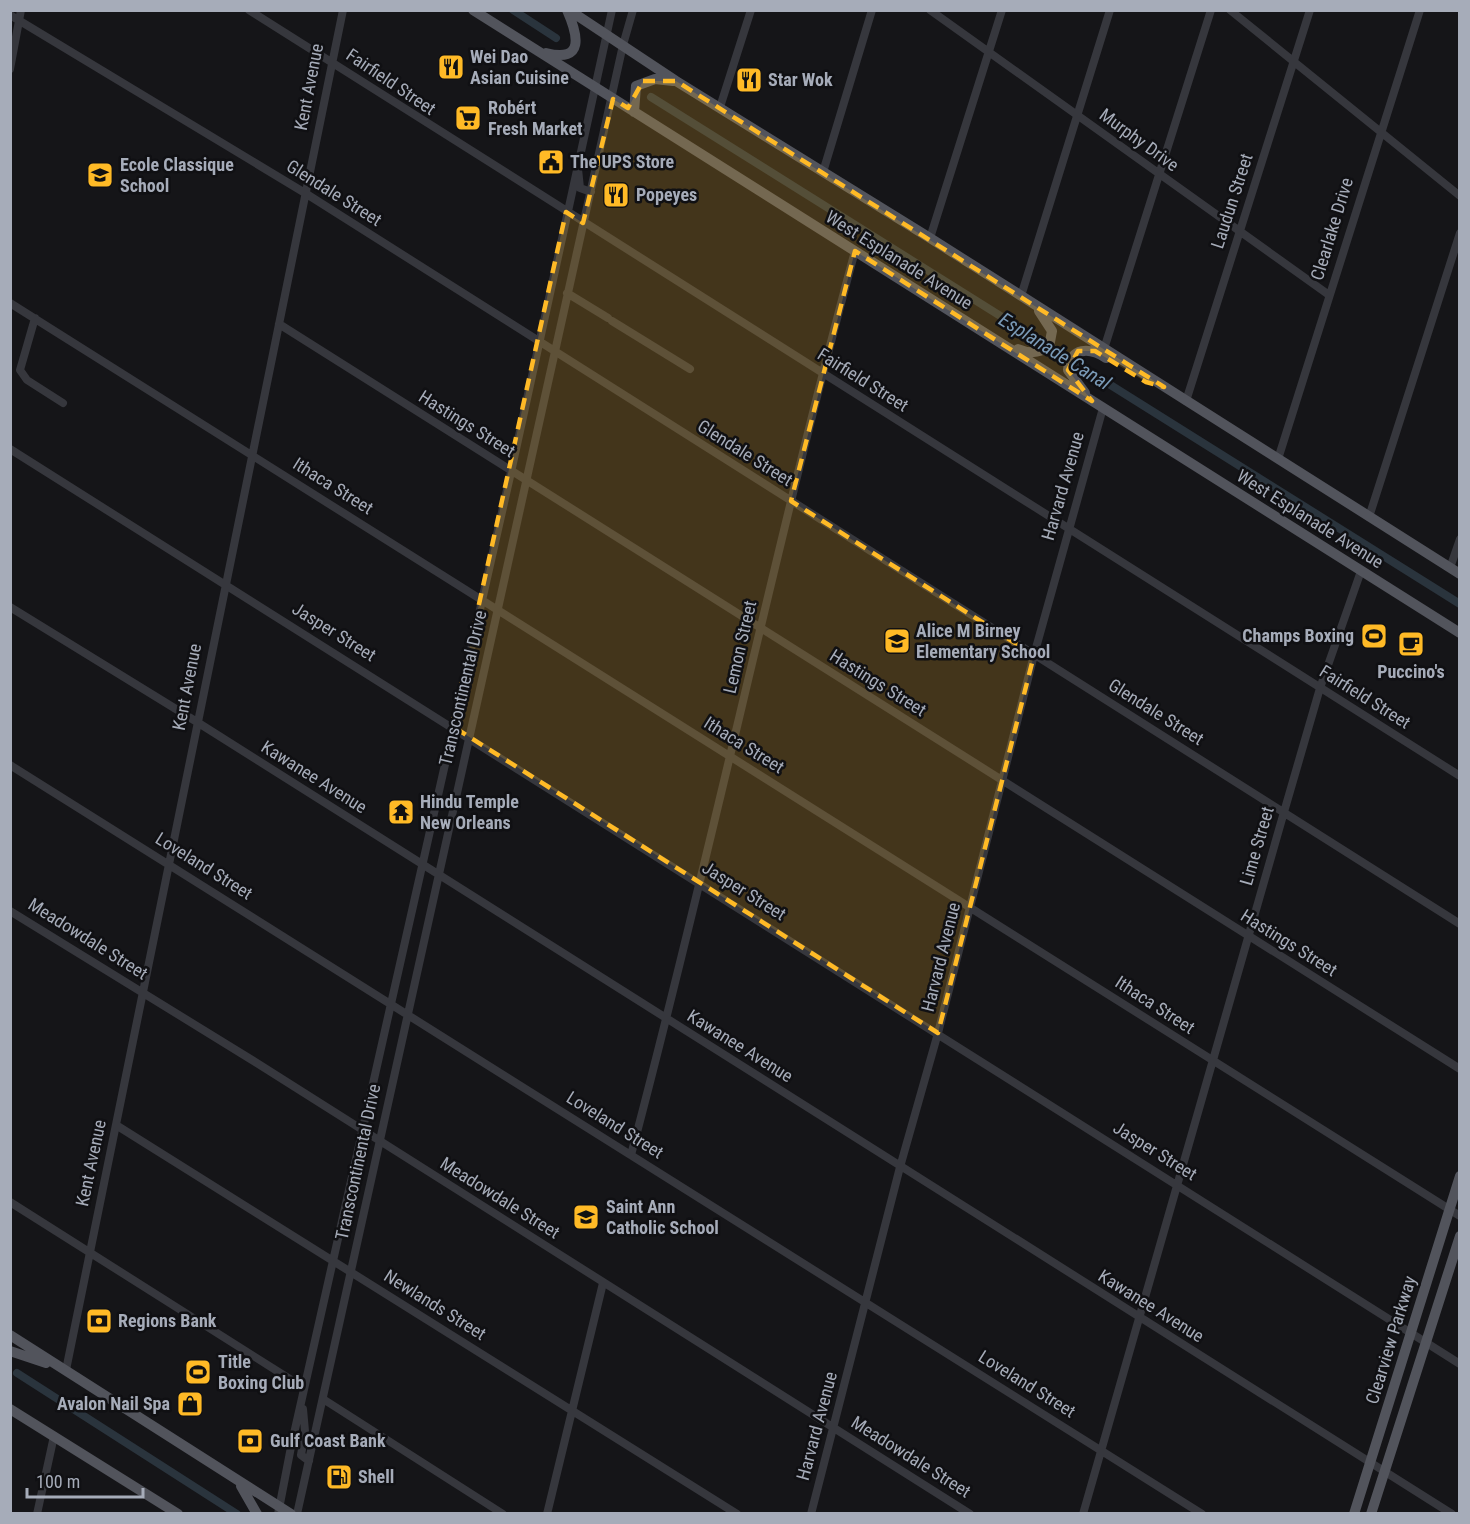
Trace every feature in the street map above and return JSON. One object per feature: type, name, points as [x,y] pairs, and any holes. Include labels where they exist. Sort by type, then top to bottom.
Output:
[{"type":"main road","name":"West Esplanade Avenue","points":[[473,10],[1460,633]]},
{"type":"main road","name":"West Esplanade Avenue","points":[[568,10],[676,81],[720,106],[930,238],[1455,571]]},
{"type":"main road","points":[[537,51],[559,56],[570,52],[575,46],[577,38],[568,10]]},
{"type":"main road","points":[[634,112],[636,86],[655,79],[676,81]]},
{"type":"main road","points":[[993,338],[1027,353],[1044,350],[1052,331],[1032,303]]},
{"type":"main road","points":[[1092,401],[1068,370],[1071,360],[1078,351],[1095,351],[1146,382],[1164,387]]},
{"type":"main road","name":"Clearview Parkway","points":[[1354,1514],[1460,1176]]},
{"type":"main road","name":"Clearview Parkway","points":[[1371,1514],[1460,1236]]},
{"type":"main road","points":[[10,1335],[279,1510],[291,1514]]},
{"type":"main road","points":[[10,1351],[66,1370]]},
{"type":"main road","points":[[11,1409],[178,1514]]},
{"type":"main road","points":[[238,1482],[257,1514]]},
{"type":"street","points":[[10,69],[21,10]]},
{"type":"street","name":"Fairfield Street","points":[[249,10],[1460,776]]},
{"type":"street","name":"Kent Avenue","points":[[66,1370],[343,10]]},
{"type":"street","name":"Transcontinental Drive","points":[[279,1510],[291,1447],[511,472],[605,33],[612,10]]},
{"type":"street","name":"Transcontinental Drive","points":[[297,1514],[567,293],[633,10]]},
{"type":"street","points":[[720,106],[751,10]]},
{"type":"street","points":[[824,172],[872,10]]},
{"type":"street","name":"Murphy Drive","points":[[930,10],[1329,295]]},
{"type":"street","points":[[930,238],[1002,10]]},
{"type":"street","points":[[1021,296],[1110,10]]},
{"type":"street","points":[[1104,349],[1211,10]]},
{"type":"street","points":[[1230,10],[1460,196]]},
{"type":"street","name":"Laudun Street","points":[[1186,401],[1310,10]]},
{"type":"street","name":"Clearlake Drive","points":[[1278,459],[1420,10]]},
{"type":"street","name":"Glendale Street","points":[[10,15],[305,194],[1460,924]]},
{"type":"street","points":[[577,165],[580,173],[580,188],[591,192]]},
{"type":"street","points":[[1369,517],[1460,233]]},
{"type":"street","name":"Lemon Street","points":[[631,1155],[667,1020],[790,501],[855,252]]},
{"type":"street","points":[[567,293],[690,369]]},
{"type":"street","name":"Ithaca Street","points":[[10,303],[252,453],[1460,1216]]},
{"type":"street","points":[[35,318],[20,370],[27,380],[63,403]]},
{"type":"street","name":"Hastings Street","points":[[279,324],[1460,1069]]},
{"type":"street","name":"Harvard Avenue","points":[[811,1514],[900,1167],[1004,782],[1034,655],[1103,408]]},
{"type":"street","name":"Jasper Street","points":[[10,449],[469,736],[1460,1364]]},
{"type":"street","points":[[1455,571],[1460,540]]},
{"type":"street","name":"Lime Street","points":[[1083,1514],[1141,1319],[1320,688],[1361,571]]},
{"type":"street","name":"Kawanee Avenue","points":[[10,608],[197,722],[1452,1514]]},
{"type":"street","name":"Loveland Street","points":[[10,765],[392,1002],[1202,1514]]},
{"type":"street","name":"Meadowdale Street","points":[[10,911],[380,1141],[970,1514]]},
{"type":"street","name":"Newlands Street","points":[[116,1125],[737,1514]]},
{"type":"street","points":[[10,1202],[304,1389]]},
{"type":"street","points":[[547,1514],[603,1283]]},
{"type":"street","points":[[323,1400],[503,1514]]},
{"type":"street","points":[[302,1402],[305,1431],[301,1455],[309,1461]]},
{"type":"street","points":[[37,1514],[54,1436]]},
{"type":"highlighted area","points":[[643,81],[676,81],[1164,387],[1146,382],[1095,351],[1078,351],[1068,370],[1092,401],[855,251],[791,501],[1034,655],[938,1033],[452,726],[566,212],[583,223],[613,99],[628,108]]},
{"type":"waterway","name":"Esplanade Canal","points":[[513,10],[556,38]]},
{"type":"waterway","name":"Esplanade Canal","points":[[651,97],[1460,604]]},
{"type":"waterway","points":[[17,1373],[237,1514]]},
{"type":"place","name":"Wei Dao Asian Cuisine","points":[[451,67]]},
{"type":"place","name":"Star Wok","points":[[749,80]]},
{"type":"place","name":"Robért Fresh Market","points":[[468,118]]},
{"type":"place","name":"The UPS Store","points":[[551,162]]},
{"type":"place","name":"Ecole Classique School","points":[[100,175]]},
{"type":"place","name":"Popeyes","points":[[616,195]]},
{"type":"place","name":"Champs Boxing","points":[[1374,636]]},
{"type":"place","name":"Alice M Birney Elementary School","points":[[897,641]]},
{"type":"place","name":"Puccino's","points":[[1411,644]]},
{"type":"place","name":"Hindu Temple New Orleans","points":[[401,812]]},
{"type":"place","name":"Saint Ann Catholic School","points":[[586,1217]]},
{"type":"place","name":"Regions Bank","points":[[99,1321]]},
{"type":"place","name":"Title Boxing Club","points":[[198,1372]]},
{"type":"place","name":"Avalon Nail Spa","points":[[190,1404]]},
{"type":"place","name":"Gulf Coast Bank","points":[[250,1441]]},
{"type":"place","name":"Shell","points":[[339,1477]]}]
